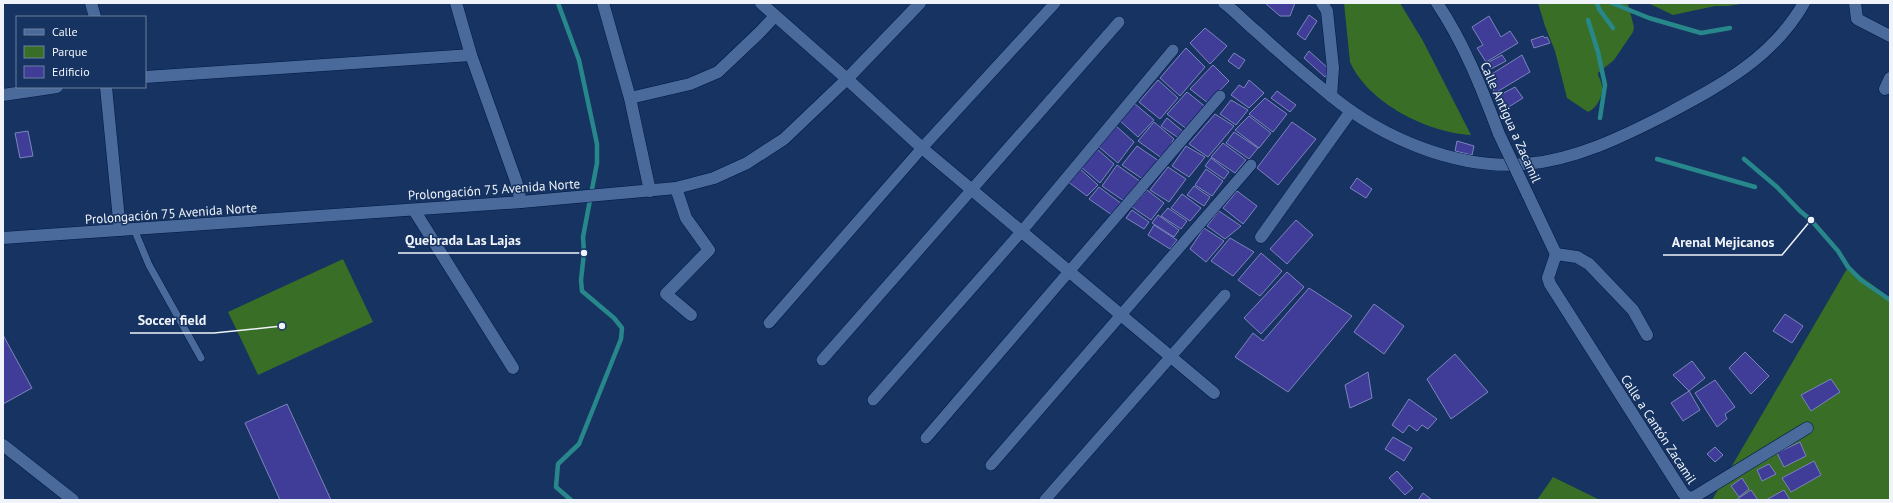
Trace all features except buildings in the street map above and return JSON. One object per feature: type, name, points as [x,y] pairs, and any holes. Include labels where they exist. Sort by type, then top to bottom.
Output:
[{"type":"street","points":[[91,3],[95,16]]},
{"type":"street","points":[[456,3],[471,55],[516,181],[521,202]]},
{"type":"street","points":[[603,3],[630,98],[650,191]]},
{"type":"street","points":[[761,3],[922,148],[1214,393]]},
{"type":"street","name":"Prolongación 75 Avenida Norte","points":[[3,238],[414,210],[573,198],[676,188],[714,178],[747,163],[784,139],[847,79],[920,3]]},
{"type":"street","points":[[769,322],[922,148],[1055,3]]},
{"type":"street","points":[[1224,3],[1350,111],[1374,125],[1415,145],[1457,158],[1498,165],[1527,164],[1569,156],[1609,142],[1650,123],[1713,90],[1741,72],[1782,34],[1804,3]]},
{"type":"street","points":[[1322,3],[1327,11],[1333,68],[1331,96]]},
{"type":"street","name":"Calle Antigua a Zacamil","points":[[1437,3],[1463,48],[1484,94],[1498,134],[1556,254]]},
{"type":"street","points":[[1855,3],[1857,19],[1890,36]]},
{"type":"street","points":[[630,98],[690,84],[718,72],[775,16]]},
{"type":"street","points":[[822,360],[1119,22]]},
{"type":"street","points":[[873,400],[1022,232],[1173,50]]},
{"type":"street","points":[[146,77],[471,55]]},
{"type":"street","points":[[1884,89],[1890,78]]},
{"type":"street","points":[[3,95],[51,88]]},
{"type":"street","points":[[106,88],[120,230]]},
{"type":"street","points":[[926,438],[1220,96]]},
{"type":"street","points":[[1261,237],[1350,111]]},
{"type":"street","points":[[991,465],[1251,165]]},
{"type":"street","points":[[676,188],[686,218],[709,250],[666,294],[691,315]]},
{"type":"street","points":[[414,210],[513,368]]},
{"type":"street","points":[[1556,254],[1577,257],[1589,264],[1633,310],[1647,335]]},
{"type":"street","name":"Calle a Cantón Zacamil","points":[[1556,254],[1548,278],[1550,284],[1683,493],[1688,498],[1694,497],[1807,428]]},
{"type":"street","points":[[1045,500],[1225,295]]},
{"type":"street","points":[[3,445],[72,500]]},
{"type":"lane","points":[[134,229],[149,266],[201,358]]},
{"type":"green space","points":[[1344,3],[1400,3],[1423,41],[1471,135],[1436,129],[1419,122],[1385,103],[1370,90],[1359,77],[1350,62]]},
{"type":"green space","points":[[1538,3],[1629,3],[1634,27],[1633,32],[1614,60],[1598,73],[1602,86],[1600,99],[1595,107],[1588,112],[1567,98],[1555,51]]},
{"type":"green space","points":[[1648,3],[1747,3],[1728,6],[1715,6],[1673,15]]},
{"type":"green space","points":[[343,259],[373,322],[258,375],[228,312]]},
{"type":"green space","points":[[1848,267],[1890,298],[1890,500],[1712,500]]},
{"type":"green space","points":[[1553,477],[1600,500],[1537,500]]},
{"type":"waterway","points":[[558,3],[579,60],[597,144],[597,163],[583,237],[584,253],[581,280],[582,291],[614,318],[622,328],[621,339],[579,444],[558,464],[556,487],[571,500]]},
{"type":"waterway","points":[[1597,3],[1599,9],[1613,28]]},
{"type":"waterway","points":[[1612,3],[1649,18],[1701,33],[1730,28]]},
{"type":"waterway","points":[[1588,20],[1598,52],[1605,85],[1600,118]]},
{"type":"waterway","points":[[1657,159],[1755,187]]},
{"type":"waterway","points":[[1744,159],[1777,187],[1800,211],[1811,220],[1838,251],[1848,267],[1861,280],[1890,300]]},
{"type":"place","name":"Arenal Mejicanos","points":[[1811,220]]},
{"type":"place","name":"Quebrada Las Lajas","points":[[584,253]]},
{"type":"place","name":"Soccer field","points":[[282,326]]}]
